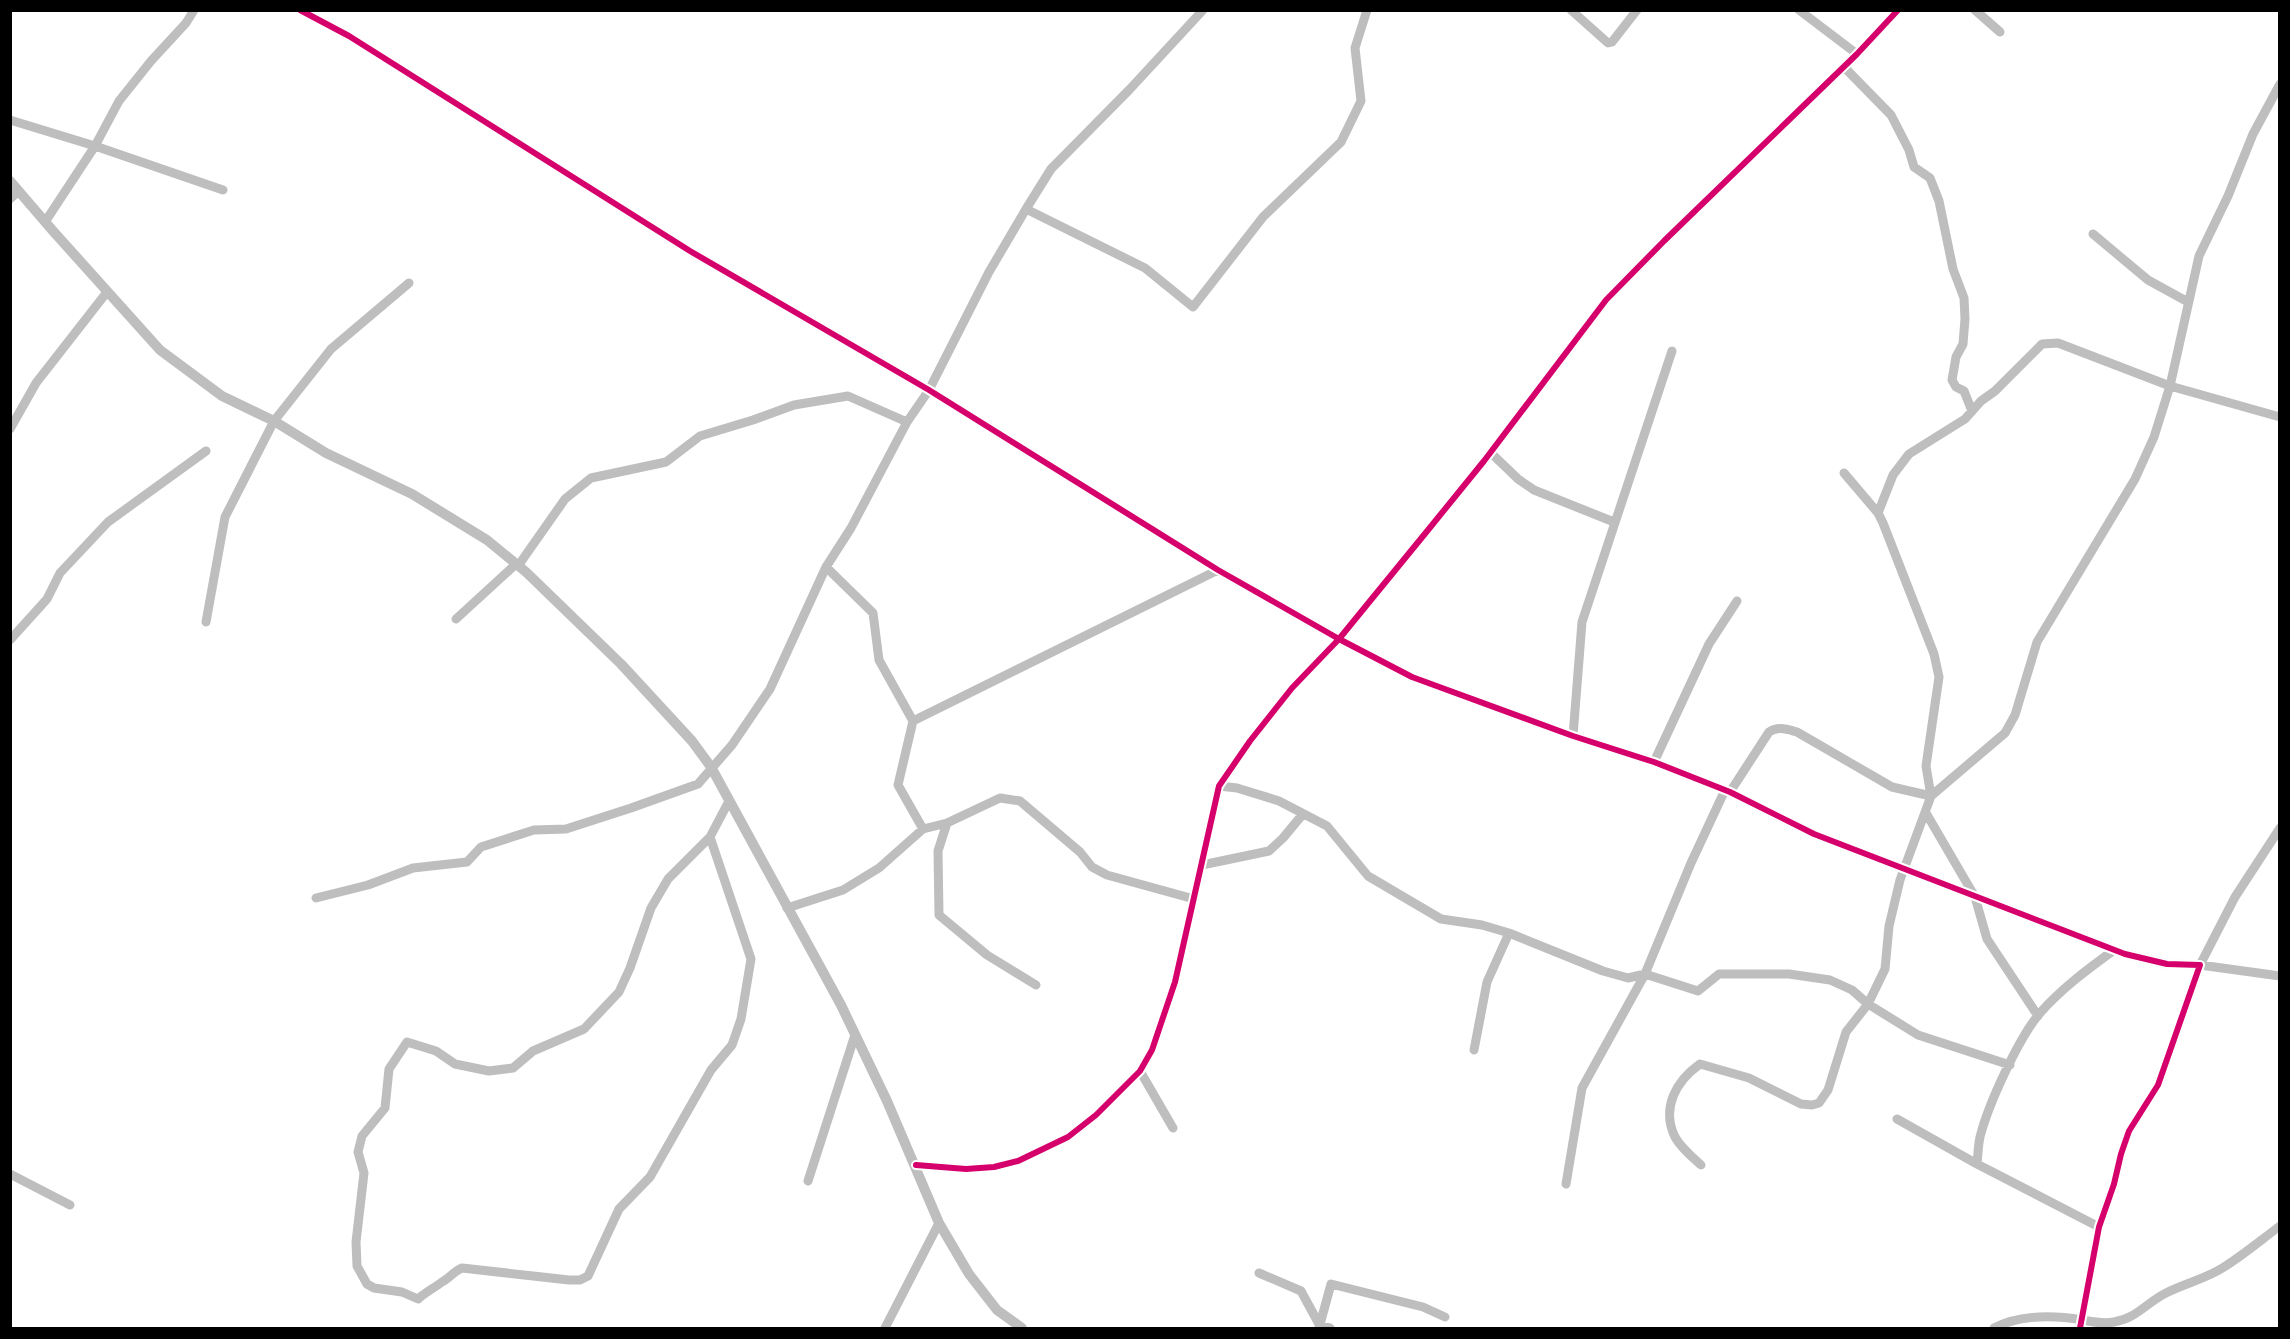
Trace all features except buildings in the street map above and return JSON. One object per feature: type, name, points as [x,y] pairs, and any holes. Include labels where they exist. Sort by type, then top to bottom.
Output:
[{"type":"street","points":[[45,222],[94,146],[119,101],[195,10]]},
{"type":"street","points":[[300,10],[349,36],[690,251],[929,390],[1218,570],[1339,639],[1412,677],[1574,736],[1654,762],[1727,791],[1814,834],[2114,950],[2167,964],[2200,965],[2280,976]]},
{"type":"street","points":[[316,898],[368,885],[413,868],[467,862],[481,847],[534,830],[566,829],[698,784],[732,745],[770,689],[826,567],[847,535],[907,422],[929,390],[988,272],[1051,169],[1130,89],[1203,10]]},
{"type":"street","points":[[1026,208],[1145,268],[1193,307],[1263,216],[1341,142],[1360,101],[1355,48],[1367,10]]},
{"type":"street","points":[[1571,10],[1608,43],[1612,42],[1637,10]]},
{"type":"street","points":[[1799,10],[1857,54]]},
{"type":"street","points":[[916,1165],[966,1169],[994,1167],[1018,1161],[1068,1137],[1096,1115],[1140,1071],[1152,1050],[1175,982],[1219,786],[1250,741],[1292,688],[1339,639],[1490,452],[1606,300],[1844,67],[1898,10]]},
{"type":"street","points":[[1975,10],[2000,32]]},
{"type":"street","points":[[1844,67],[1891,115],[1909,150],[1914,167],[1930,178],[1939,201],[1953,269],[1964,298],[1963,344],[1956,357],[1952,380],[1956,387],[1964,391],[1972,411]]},
{"type":"street","points":[[1930,796],[2001,738],[2015,716],[2037,642],[2135,479],[2154,437],[2170,386],[2199,256],[2228,196],[2253,134],[2280,84]]},
{"type":"street","points":[[10,120],[223,190]]},
{"type":"street","points":[[10,181],[15,195],[45,222],[160,350],[222,396],[274,421],[326,453],[412,494],[487,540],[518,566],[621,664],[692,741],[711,767],[855,1035],[916,1165],[939,1223],[969,1274],[997,1310],[1023,1329]]},
{"type":"street","points":[[2093,234],[2148,280],[2188,302]]},
{"type":"street","points":[[206,622],[225,517],[274,421],[331,349],[409,283]]},
{"type":"street","points":[[10,429],[36,383],[107,292]]},
{"type":"street","points":[[1878,513],[1893,475],[1909,454],[1931,438],[1965,419],[2042,344],[2058,343],[2170,386],[2280,417]]},
{"type":"street","points":[[1574,736],[1582,622],[1672,351]]},
{"type":"street","points":[[518,566],[565,499],[591,478],[666,462],[700,436],[794,405],[848,396],[907,422]]},
{"type":"street","points":[[10,640],[47,599],[60,573],[108,522],[206,451]]},
{"type":"street","points":[[1490,452],[1518,479],[1534,490],[1614,522]]},
{"type":"street","points":[[1701,1165],[1676,1138],[1670,1118],[1674,1092],[1688,1072],[1700,1064],[1727,1070],[1768,1086],[1801,1104],[1812,1106],[1819,1103],[1828,1090],[1846,1032],[1868,1004],[1885,969],[1888,926],[1900,880],[1926,813],[1930,796],[1926,766],[1938,677],[1935,654],[1878,513],[1844,473]]},
{"type":"street","points":[[456,619],[516,564],[518,566]]},
{"type":"street","points":[[826,567],[873,613],[879,660],[913,721],[898,785],[923,829]]},
{"type":"street","points":[[913,721],[1218,570]]},
{"type":"street","points":[[1654,762],[1709,644],[1737,601]]},
{"type":"street","points":[[1566,1184],[1582,1088],[1645,974],[1691,863],[1727,791],[1769,732],[1776,728],[1783,728],[1797,732],[1892,787],[1930,796]]},
{"type":"street","points":[[1219,786],[1237,788],[1279,801],[1327,826],[1368,876],[1441,919],[1482,925],[1509,933],[1628,978],[1645,974],[1698,991],[1719,974],[1789,974],[1830,980],[1852,990],[1868,1004],[1918,1035],[2010,1065]]},
{"type":"street","points":[[788,908],[843,890],[879,868],[923,829],[947,823],[1000,798],[1020,801],[1099,871],[1137,885],[1194,899]]},
{"type":"street","points":[[710,837],[751,959],[741,1019],[732,1045],[705,1080],[650,1177],[619,1209],[588,1276],[580,1280],[569,1280],[462,1268],[443,1282],[430,1288],[418,1299],[402,1292],[374,1288],[367,1284],[357,1266],[356,1242],[364,1173],[358,1152],[362,1136],[385,1108],[389,1069],[407,1042],[436,1052],[455,1064],[489,1071],[513,1068],[533,1051],[584,1029],[619,992],[651,909],[668,879],[710,837],[729,801]]},
{"type":"street","points":[[1926,813],[1975,897],[1987,939],[2038,1016]]},
{"type":"street","points":[[1202,865],[1269,851],[1303,814]]},
{"type":"street","points":[[947,823],[938,851],[939,915],[987,955],[1036,986]]},
{"type":"street","points":[[2081,1324],[2099,1227],[2129,1131],[2158,1085],[2200,965],[2235,897],[2280,828]]},
{"type":"street","points":[[1474,1050],[1487,982],[1509,933]]},
{"type":"street","points":[[1977,1164],[1980,1137],[1987,1115],[2019,1044],[2038,1016],[2064,989],[2114,950]]},
{"type":"street","points":[[808,1181],[855,1035]]},
{"type":"street","points":[[1140,1071],[1173,1128]]},
{"type":"street","points":[[1897,1119],[1977,1164],[2099,1227]]},
{"type":"street","points":[[10,1174],[70,1205]]},
{"type":"street","points":[[885,1329],[939,1223]]},
{"type":"street","points":[[1994,1329],[2008,1320],[2034,1317],[2081,1324],[2135,1316],[2148,1303],[2167,1292],[2196,1282],[2224,1267],[2280,1226]]},
{"type":"street","points":[[1259,1273],[1301,1291],[1319,1327]]},
{"type":"street","points":[[1319,1327],[1331,1284],[1423,1307],[1445,1317]]},
{"type":"street","points":[[1319,1327],[1330,1329]]},
{"type":"cycle path","points":[[300,10],[349,36],[690,251],[929,390],[1218,570],[1339,639],[1412,677],[1573,736],[1654,762],[1730,792],[1814,834],[2125,954],[2167,964],[2200,965],[2158,1085],[2129,1131],[2121,1154],[2114,1184],[2099,1227],[2080,1328]]},
{"type":"cycle path","points":[[916,1165],[966,1169],[994,1167],[1018,1161],[1068,1137],[1096,1115],[1140,1071],[1152,1050],[1175,982],[1219,786],[1250,741],[1292,688],[1339,639],[1484,461],[1606,300],[1857,54],[1898,10]]}]
